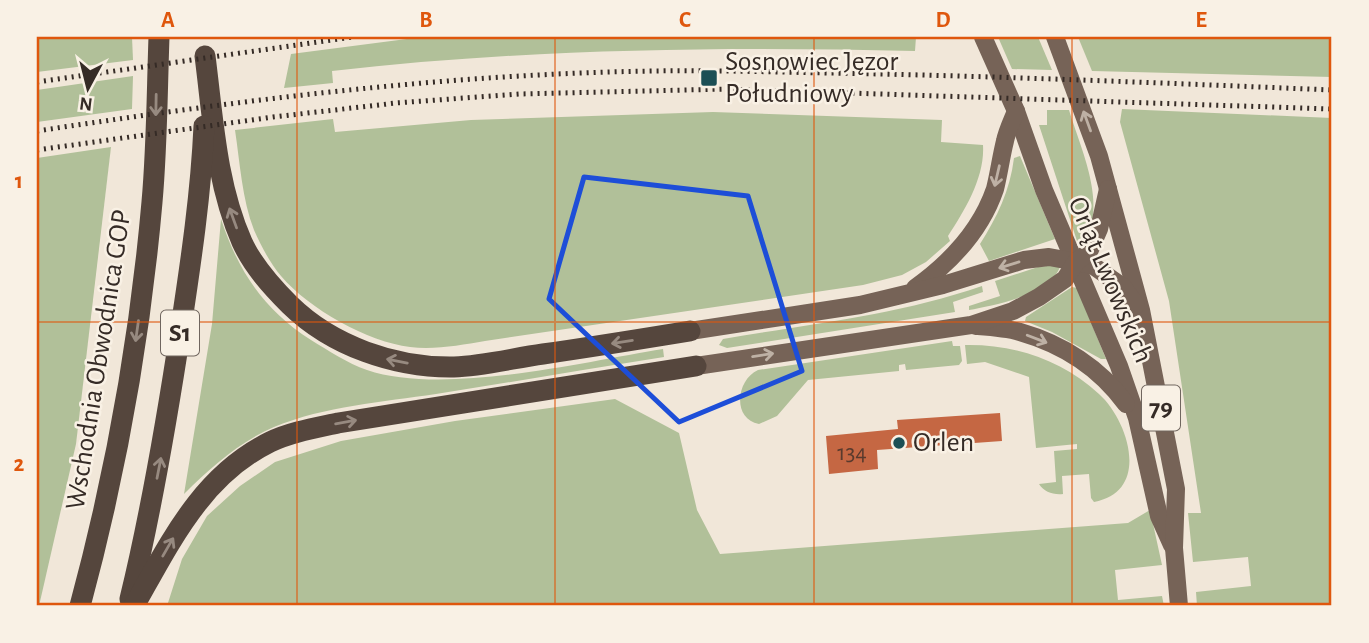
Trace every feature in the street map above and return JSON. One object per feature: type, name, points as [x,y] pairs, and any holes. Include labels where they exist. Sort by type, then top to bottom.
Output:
[{"type":"highway","name":"Wschodnia Obwodnica GOP","points":[[80,606],[100,534],[121,434],[138,330],[152,199],[159,37]]},
{"type":"highway","points":[[205,46],[216,147],[225,194],[243,243],[255,266],[276,292],[299,314],[323,331],[360,350],[390,360],[456,367],[690,331]]},
{"type":"highway","name":"S1","points":[[128,606],[160,461],[187,282],[203,157],[205,46]]},
{"type":"highway","points":[[134,606],[193,506],[212,483],[246,456],[271,442],[296,432],[338,424],[696,366]]},
{"type":"main road","name":"Orląt Lwowskich","points":[[984,37],[1017,111],[1044,190],[1119,366],[1137,418],[1159,516],[1174,548]]},
{"type":"main road","name":"Orląt Lwowskich","points":[[1055,37],[1108,186],[1141,310],[1176,489],[1174,548],[1179,606]]},
{"type":"main road","points":[[909,293],[948,261],[977,226],[995,188],[1005,138],[1017,111]]},
{"type":"main road","points":[[696,366],[971,325],[1013,311],[1065,279],[1076,262],[1089,252],[1099,229],[1108,186]]},
{"type":"main road","points":[[690,331],[860,305],[1024,260],[1049,257],[1093,265],[1123,287],[1141,310]]},
{"type":"main road","points":[[971,325],[1018,331],[1058,346],[1088,365],[1116,389],[1137,418]]},
{"type":"highlighted area","points":[[584,177],[748,196],[802,371],[679,422],[549,299]]},
{"type":"green space","points":[[37,37],[132,37],[133,60],[37,72]]},
{"type":"green space","points":[[422,37],[916,37],[915,51],[696,49],[478,58],[332,71],[333,83],[284,88],[291,54]]},
{"type":"green space","points":[[998,37],[1038,37],[1052,70],[1012,69]]},
{"type":"green space","points":[[1078,37],[1332,37],[1332,77],[1092,71]]},
{"type":"green space","points":[[133,76],[132,109],[37,122],[37,90]]},
{"type":"green space","points":[[1122,109],[1332,118],[1332,606],[1197,606],[1196,592],[1251,586],[1248,557],[1193,562],[1188,513],[1201,513],[1169,301],[1120,122]]},
{"type":"green space","points":[[1047,110],[1069,110],[1090,177],[1093,212],[1091,228],[1084,244],[1080,245],[1077,241],[1039,125],[1047,125]]},
{"type":"green space","points":[[713,112],[942,120],[941,142],[983,145],[981,169],[967,204],[948,236],[950,241],[926,262],[902,275],[863,285],[457,345],[419,348],[394,344],[340,322],[307,300],[281,276],[263,248],[250,218],[235,130],[333,119],[335,132],[471,120]]},
{"type":"green space","points":[[111,147],[76,444],[37,606],[37,158]]},
{"type":"green space","points":[[1020,156],[1055,239],[989,261],[980,244],[1002,203],[1014,158]]},
{"type":"green space","points":[[221,219],[236,256],[266,302],[311,340],[367,370],[399,377],[434,380],[513,374],[663,349],[664,357],[313,414],[274,427],[249,440],[215,465],[184,494],[212,324]]},
{"type":"green space","points":[[1038,267],[1060,267],[1054,277],[1033,292],[1006,302],[969,310],[969,306],[1000,296],[995,281]]},
{"type":"green space","points":[[982,286],[983,292],[953,302],[955,312],[727,348],[719,345],[723,339],[886,312]]},
{"type":"green space","points":[[1072,287],[1077,288],[1106,359],[1101,359],[1052,332],[1025,321],[1026,317]]},
{"type":"green space","points":[[952,341],[953,346],[960,346],[962,361],[959,365],[906,370],[905,364],[899,365],[899,371],[808,380],[777,416],[759,424],[750,421],[741,407],[740,399],[745,382],[758,370]]},
{"type":"green space","points":[[965,345],[1002,347],[1037,356],[1069,372],[1099,394],[1110,406],[1126,437],[1129,471],[1123,485],[1112,496],[1094,502],[1091,498],[1089,474],[1062,476],[1063,494],[1043,489],[1039,484],[1056,482],[1054,451],[1077,449],[1077,444],[1036,448],[1029,377],[985,362],[967,364]]},
{"type":"green space","points":[[615,399],[679,433],[697,510],[720,554],[1128,523],[1150,510],[1162,565],[1115,570],[1118,600],[1162,596],[1164,606],[167,606],[182,559],[207,516],[240,486],[275,462],[341,441],[455,421]]},
{"type":"building","points":[[1000,413],[1002,441],[877,450],[878,469],[829,474],[826,436],[898,429],[897,420]]},
{"type":"railway","points":[[37,82],[353,37]]},
{"type":"railway","points":[[37,131],[344,90],[576,73],[698,71],[893,74],[1332,90]]},
{"type":"railway","points":[[37,150],[273,117],[396,103],[519,94],[728,89],[1332,109]]},
{"type":"place","name":"Sosnowiec Jęzor Południowy","points":[[709,78]]},
{"type":"place","name":"Orlen","points":[[899,443]]}]
